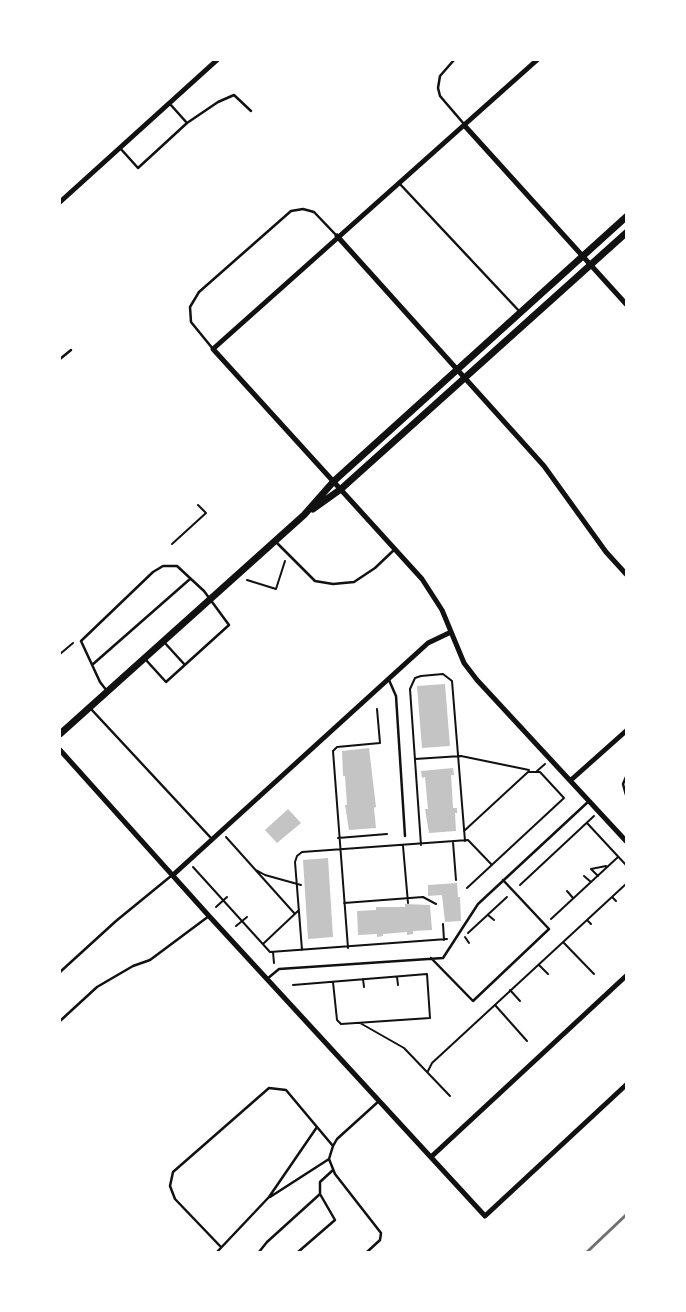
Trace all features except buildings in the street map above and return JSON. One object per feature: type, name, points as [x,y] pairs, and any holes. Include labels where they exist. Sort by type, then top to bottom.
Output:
[{"type":"street","points":[[60,202],[217,60]]},
{"type":"street","points":[[537,60],[398,181],[213,349],[395,549],[435,597],[464,663],[477,680],[626,841]]},
{"type":"street","points":[[464,125],[626,304]]},
{"type":"street","points":[[60,734],[211,600],[304,515],[334,482],[626,217]]},
{"type":"street","points":[[304,515],[341,489],[626,233]]},
{"type":"street","points":[[337,236],[554,479],[606,552],[626,574]]},
{"type":"street","points":[[173,875],[428,643],[451,632]]},
{"type":"street","points":[[571,780],[626,731]]},
{"type":"street","points":[[60,750],[209,916],[485,1216],[626,1085]]},
{"type":"street","points":[[431,1157],[626,976]]},
{"type":"lane","points":[[454,60],[440,76],[438,88],[440,96],[464,125]]},
{"type":"lane","points":[[119,148],[138,168],[187,123],[218,102],[234,95],[251,112]]},
{"type":"lane","points":[[169,103],[187,123]]},
{"type":"lane","points":[[398,181],[521,314]]},
{"type":"lane","points":[[213,349],[191,322],[190,307],[199,292],[291,211],[303,209],[314,212],[337,236]]},
{"type":"lane","points":[[60,359],[72,350]]},
{"type":"lane","points":[[275,541],[315,581],[333,584],[354,582],[375,568],[395,549]]},
{"type":"lane","points":[[108,692],[100,682],[81,641],[153,572],[163,566],[177,566],[211,600],[229,625],[166,682],[145,659]]},
{"type":"lane","points":[[92,665],[190,578]]},
{"type":"lane","points":[[164,642],[185,665]]},
{"type":"lane","points":[[389,678],[396,696],[405,836]]},
{"type":"lane","points":[[90,708],[212,839]]},
{"type":"lane","points":[[626,777],[623,784],[626,795]]},
{"type":"lane","points":[[267,979],[279,969],[443,958],[478,904],[589,801]]},
{"type":"lane","points":[[60,972],[131,908],[173,875]]},
{"type":"lane","points":[[431,958],[473,1001],[549,929],[503,880]]},
{"type":"lane","points":[[60,1021],[97,987],[133,966],[150,960],[209,916]]},
{"type":"lane","points":[[220,1246],[176,1199],[170,1186],[173,1172],[269,1088],[286,1090],[333,1146]]},
{"type":"lane","points":[[366,1252],[380,1240],[381,1233],[333,1169],[330,1159],[333,1146],[379,1100]]},
{"type":"lane","points":[[217,1252],[220,1246],[269,1197],[318,1127]]},
{"type":"lane","points":[[269,1197],[330,1159]]},
{"type":"lane","points":[[298,1252],[335,1220],[320,1194],[320,1182],[333,1169]]},
{"type":"lane","points":[[259,1252],[267,1242],[320,1194]]},
{"type":"path","points":[[172,544],[206,513],[198,505]]},
{"type":"path","points":[[247,580],[276,589],[285,561]]},
{"type":"path","points":[[60,654],[73,643]]},
{"type":"path","points":[[421,845],[411,684],[416,678],[421,676],[444,674],[452,681],[465,841]]},
{"type":"path","points":[[348,948],[338,838],[333,751],[337,747],[380,743],[377,709]]},
{"type":"path","points":[[415,759],[458,756],[540,772],[564,798],[468,888]]},
{"type":"path","points":[[464,831],[531,771]]},
{"type":"path","points":[[520,885],[594,816]]},
{"type":"path","points":[[587,823],[626,865]]},
{"type":"path","points":[[222,830],[227,839],[295,914]]},
{"type":"path","points":[[338,838],[387,834]]},
{"type":"path","points":[[302,951],[297,856],[302,852],[339,848],[421,845],[468,840],[492,866]]},
{"type":"path","points":[[453,842],[456,880]]},
{"type":"path","points":[[403,846],[408,903]]},
{"type":"path","points":[[551,919],[618,857]]},
{"type":"path","points":[[188,861],[270,952],[348,948],[451,939]]},
{"type":"path","points":[[598,876],[591,869],[608,866]]},
{"type":"path","points":[[254,868],[265,875],[301,885]]},
{"type":"path","points":[[584,876],[591,882]]},
{"type":"path","points":[[428,1071],[432,1063],[626,884]]},
{"type":"path","points":[[567,891],[573,898]]},
{"type":"path","points":[[216,907],[227,897]]},
{"type":"path","points":[[344,903],[424,897],[436,904]]},
{"type":"path","points":[[469,943],[464,937],[507,897]]},
{"type":"path","points":[[612,897],[616,902]]},
{"type":"path","points":[[264,944],[299,910]]},
{"type":"path","points":[[488,915],[494,920]]},
{"type":"path","points":[[236,926],[247,917]]},
{"type":"path","points":[[478,917],[481,921]]},
{"type":"path","points":[[587,920],[591,924]]},
{"type":"path","points":[[443,924],[444,940]]},
{"type":"path","points":[[563,942],[594,974]]},
{"type":"path","points":[[273,952],[274,963]]},
{"type":"path","points":[[539,964],[548,974]]},
{"type":"path","points":[[293,984],[427,974],[430,1018],[344,1025],[337,1020],[333,982]]},
{"type":"path","points":[[397,977],[398,985]]},
{"type":"path","points":[[363,979],[364,987]]},
{"type":"path","points":[[510,990],[520,1001]]},
{"type":"path","points":[[495,1005],[527,1041]]},
{"type":"path","points":[[360,1024],[404,1048],[450,1096]]},
{"type":"railway","points":[[587,1252],[626,1215]]}]
